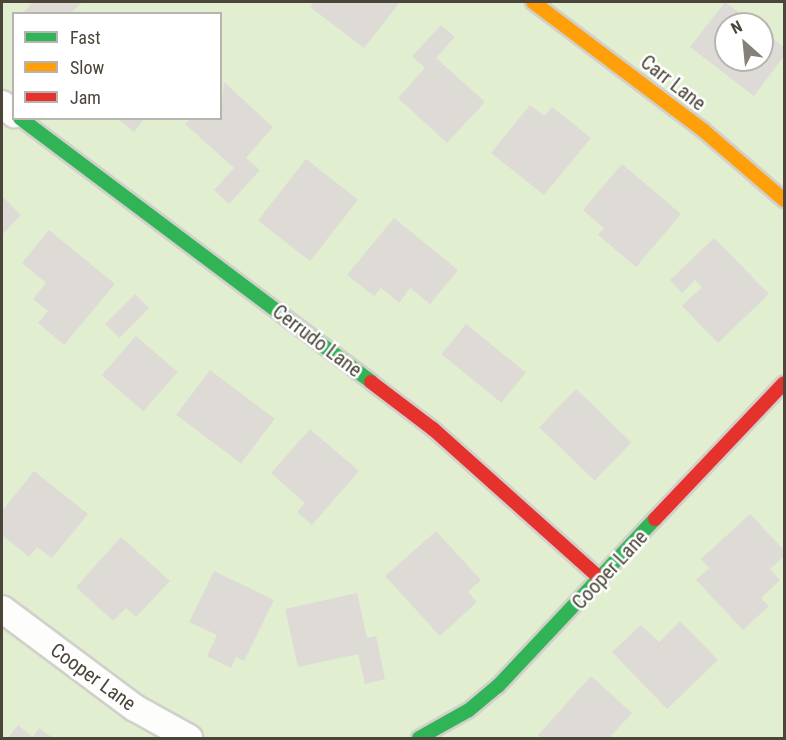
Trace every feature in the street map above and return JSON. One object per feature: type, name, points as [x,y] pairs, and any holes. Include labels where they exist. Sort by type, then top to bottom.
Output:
[{"type":"street","name":"Carr Lane","points":[[533,2],[694,124],[784,200]]},
{"type":"street","name":"Cerrudo Lane","points":[[23,120],[433,429],[601,579]]},
{"type":"street","name":"Cooper Lane","points":[[419,738],[469,710],[498,686],[784,383]]},
{"type":"street","name":"Cooper Lane","points":[[2,609],[135,708],[189,738]]},
{"type":"green space","points":[[2,2],[784,2],[784,738],[2,738]]},
{"type":"building","points":[[33,2],[82,2],[73,12],[24,12]]},
{"type":"building","points":[[314,2],[400,2],[364,48],[310,7]]},
{"type":"building","points":[[725,2],[738,12],[717,12]]},
{"type":"building","points":[[714,16],[714,65],[690,47]]},
{"type":"building","points":[[441,25],[455,37],[436,58],[485,102],[447,143],[398,98],[425,68],[412,56]]},
{"type":"building","points":[[774,39],[784,47],[784,56],[774,69]]},
{"type":"building","points":[[723,72],[772,72],[754,96]]},
{"type":"building","points":[[224,82],[273,127],[246,158],[260,170],[229,204],[214,190],[234,168],[185,124],[189,120],[222,120]]},
{"type":"building","points":[[530,105],[544,116],[552,107],[591,138],[544,195],[491,153]]},
{"type":"building","points":[[119,120],[143,120],[134,132]]},
{"type":"building","points":[[306,159],[358,200],[310,261],[258,220]]},
{"type":"building","points":[[622,164],[681,214],[636,267],[598,235],[604,228],[583,210]]},
{"type":"building","points":[[2,196],[21,215],[2,235]]},
{"type":"building","points":[[394,218],[458,270],[430,304],[410,288],[399,303],[381,288],[374,296],[347,275]]},
{"type":"building","points":[[49,230],[115,284],[64,345],[38,323],[48,311],[33,299],[46,283],[22,263]]},
{"type":"building","points":[[714,238],[769,294],[718,343],[682,306],[702,287],[695,280],[682,293],[670,280]]},
{"type":"building","points":[[135,294],[149,308],[119,338],[105,324]]},
{"type":"building","points":[[466,324],[526,372],[501,403],[441,354]]},
{"type":"building","points":[[136,336],[178,372],[143,411],[102,375]]},
{"type":"building","points":[[210,370],[275,419],[241,463],[176,415]]},
{"type":"building","points":[[576,389],[631,442],[595,481],[539,427]]},
{"type":"building","points":[[310,429],[359,471],[312,525],[297,512],[305,503],[271,473]]},
{"type":"building","points":[[34,471],[88,514],[52,558],[37,547],[29,557],[2,535],[2,511]]},
{"type":"building","points":[[750,514],[784,550],[784,556],[770,569],[780,580],[761,598],[769,606],[743,630],[696,580],[709,568],[701,559]]},
{"type":"building","points":[[436,531],[481,580],[468,592],[477,602],[440,636],[385,576]]},
{"type":"building","points":[[121,537],[170,581],[136,617],[126,608],[113,621],[76,587]]},
{"type":"building","points":[[214,571],[274,600],[244,661],[236,657],[231,668],[207,656],[217,635],[189,622]]},
{"type":"building","points":[[357,593],[367,638],[376,636],[385,679],[365,684],[358,654],[298,667],[285,609]]},
{"type":"building","points":[[680,621],[718,660],[667,709],[612,652],[641,625],[659,642]]},
{"type":"building","points":[[591,676],[632,713],[609,738],[542,738],[538,735]]},
{"type":"building","points":[[18,725],[33,737],[39,728],[53,738],[8,738]]},
{"type":"traffic: fast","points":[[23,120],[371,382]]},
{"type":"traffic: fast","points":[[419,738],[469,710],[498,686],[655,519]]},
{"type":"traffic: slow","points":[[533,2],[703,130],[784,200]]},
{"type":"traffic: jam","points":[[371,382],[433,429],[601,579]]},
{"type":"traffic: jam","points":[[655,519],[784,383]]}]
